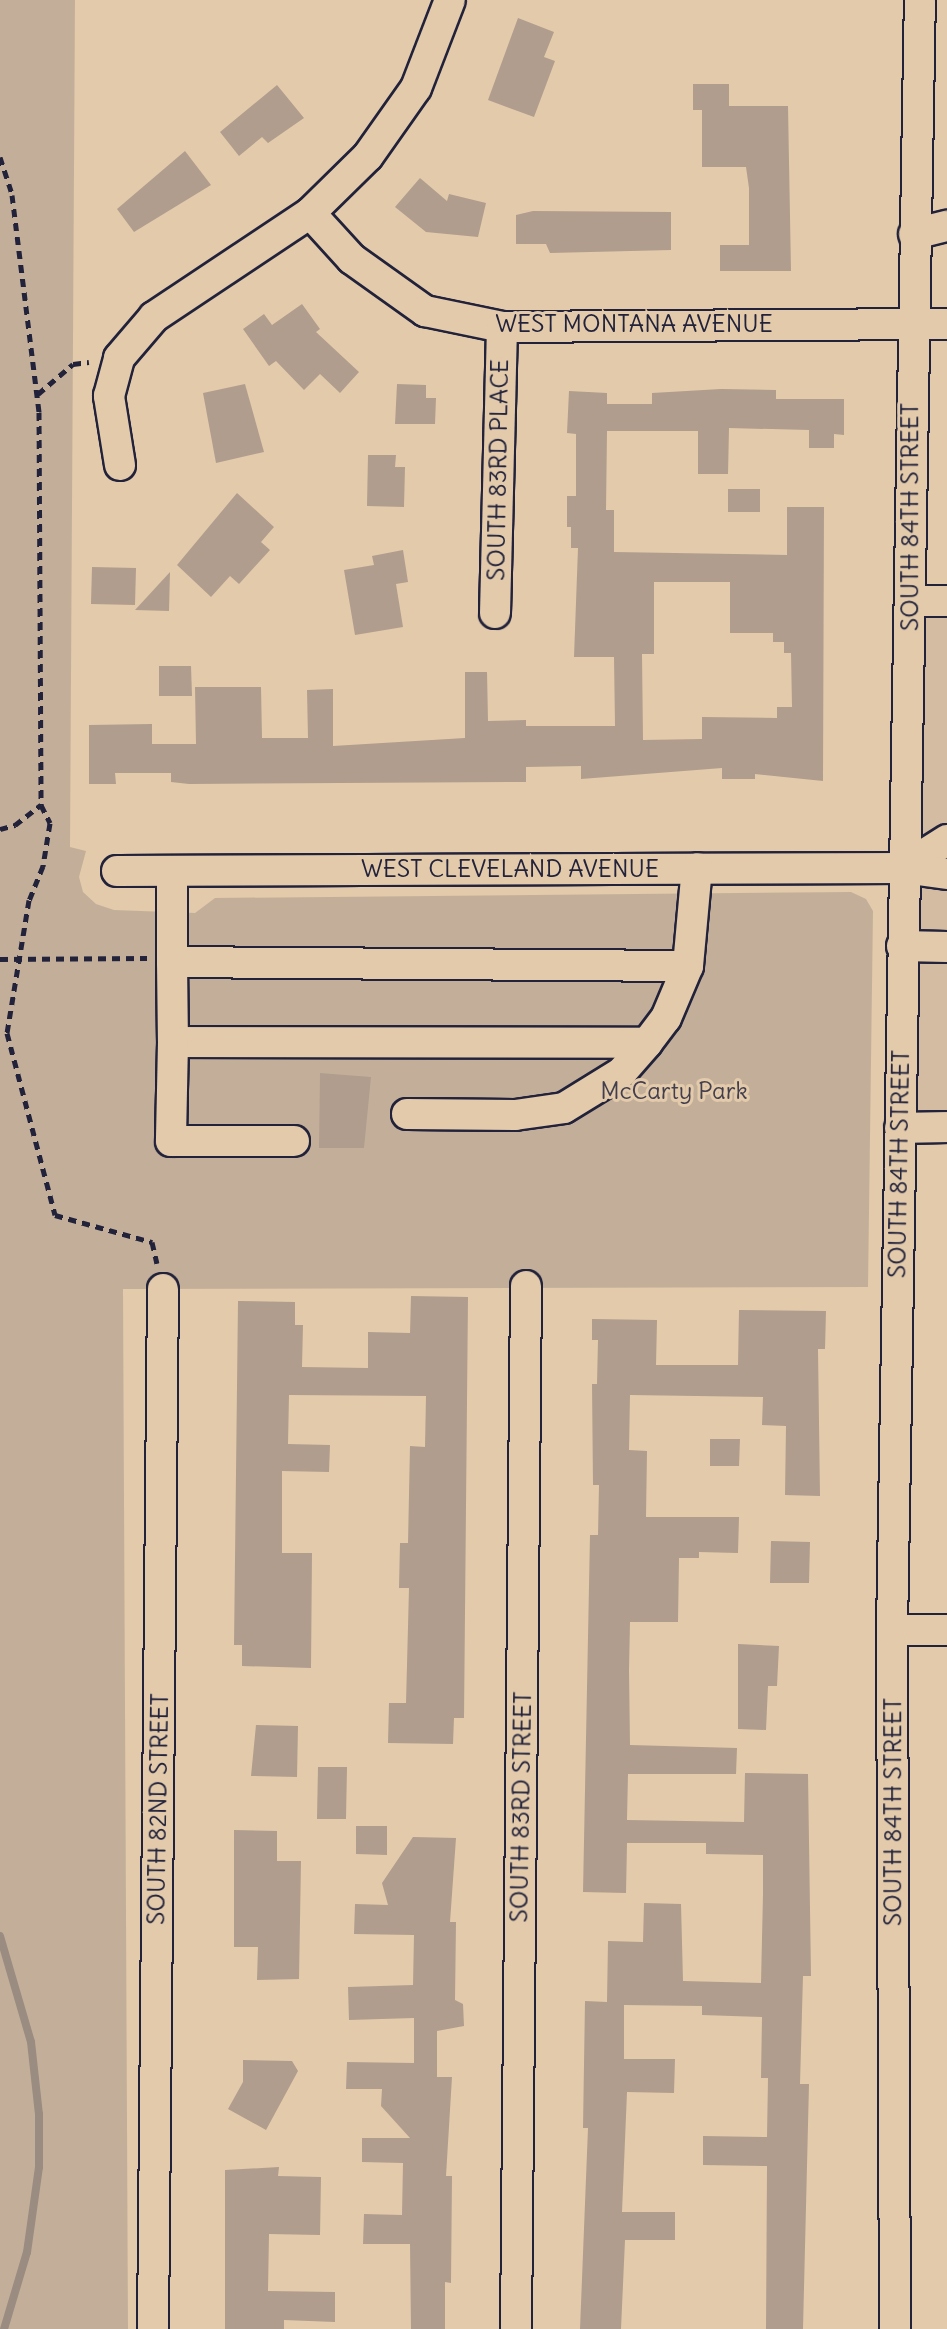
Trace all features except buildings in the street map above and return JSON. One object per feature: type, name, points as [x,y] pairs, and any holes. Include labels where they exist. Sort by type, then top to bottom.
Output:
[{"type":"street","points":[[120,465],[109,396],[119,358],[154,317],[310,213],[368,156],[416,88],[450,0]]},
{"type":"street","name":"SOUTH 84TH STREET","points":[[895,2329],[892,1630],[910,601],[911,324],[920,0]]},
{"type":"street","name":"WEST MONTANA AVENUE","points":[[310,213],[352,259],[425,311],[502,327],[947,324]]},
{"type":"street","points":[[914,234],[947,226]]},
{"type":"street","name":"SOUTH 83RD PLACE","points":[[495,613],[502,327]]},
{"type":"street","points":[[910,601],[947,601]]},
{"type":"street","points":[[903,868],[947,840]]},
{"type":"street","points":[[407,1114],[515,1115],[564,1108],[621,1073],[666,1018],[688,966],[697,868]]},
{"type":"street","name":"WEST CLEVELAND AVENUE","points":[[117,871],[903,868],[947,874]]},
{"type":"street","points":[[172,871],[171,1141],[294,1141]]},
{"type":"street","points":[[902,946],[947,947]]},
{"type":"street","points":[[172,962],[688,966]]},
{"type":"street","points":[[173,1042],[647,1043]]},
{"type":"street","points":[[900,1128],[947,1127]]},
{"type":"street","name":"SOUTH 83RD STREET","points":[[516,2329],[526,1286]]},
{"type":"street","name":"SOUTH 82ND STREET","points":[[153,2329],[163,1289]]},
{"type":"street","points":[[892,1630],[947,1630]]},
{"type":"path","points":[[0,157],[12,195],[37,395],[41,805],[50,823],[43,866],[29,900],[7,1033],[55,1215],[152,1242],[163,1289]]},
{"type":"path","points":[[37,395],[73,364],[119,358]]},
{"type":"path","points":[[0,829],[15,825],[41,805]]},
{"type":"path","points":[[0,959],[22,956],[172,962]]},
{"type":"shaded area","points":[[910,601],[947,601],[947,840],[904,867],[947,874],[947,1127],[900,1128],[903,868]]},
{"type":"green space","name":"McCarty Park","points":[[0,0],[75,0],[70,847],[86,851],[79,877],[83,892],[96,904],[114,910],[195,913],[215,898],[851,892],[866,899],[873,911],[868,1287],[123,1289],[128,2329],[0,2329]]},
{"type":"waterway","points":[[0,1936],[31,2042],[39,2114],[39,2167],[27,2252],[4,2329]]}]
